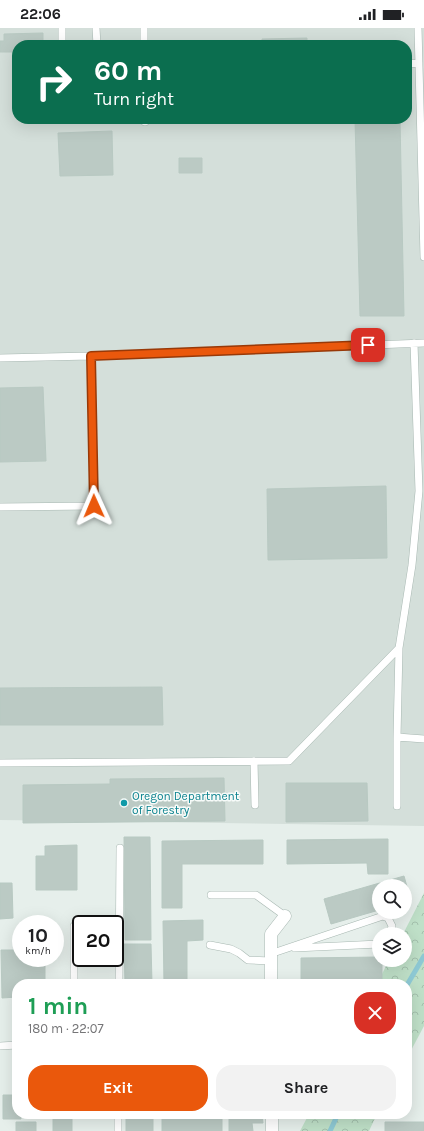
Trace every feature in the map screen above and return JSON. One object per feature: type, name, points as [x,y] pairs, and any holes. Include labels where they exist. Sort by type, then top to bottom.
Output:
[{"type":"street","points":[[270,979],[271,934],[284,916]]},
{"type":"street","points":[[272,1119],[272,1131]]},
{"type":"lane","points":[[62,28],[62,40]]},
{"type":"lane","points":[[96,28],[96,40]]},
{"type":"lane","points":[[144,28],[144,40]]},
{"type":"lane","points":[[418,28],[421,38],[419,64],[424,258]]},
{"type":"lane","points":[[412,64],[419,64]]},
{"type":"lane","points":[[397,806],[399,648],[421,509],[419,491],[414,343]]},
{"type":"lane","points":[[0,358],[91,356],[424,343]]},
{"type":"lane","points":[[0,507],[94,506],[91,356]]},
{"type":"lane","points":[[0,763],[289,761],[399,648]]},
{"type":"lane","points":[[397,737],[424,739]]},
{"type":"lane","points":[[254,761],[255,805]]},
{"type":"lane","points":[[119,979],[120,848]]},
{"type":"lane","points":[[211,895],[256,895],[284,916]]},
{"type":"lane","points":[[210,945],[232,949],[248,960],[270,958],[286,948],[383,916],[388,918],[392,927]]},
{"type":"lane","points":[[286,948],[372,944]]},
{"type":"lane","points":[[74,967],[74,979]]},
{"type":"lane","points":[[0,1046],[12,1045]]},
{"type":"lane","points":[[118,1119],[118,1131]]},
{"type":"shaded area","points":[[0,28],[424,28],[424,826],[0,820]]},
{"type":"green space","points":[[424,893],[424,1026],[412,1049],[412,979],[380,979],[386,967],[412,967],[412,927],[407,927]]},
{"type":"green space","points":[[306,1119],[375,1119],[369,1131],[300,1131]]},
{"type":"building","points":[[43,33],[43,40],[12,40],[12,52],[0,52],[0,41],[4,41],[4,34]]},
{"type":"building","points":[[307,38],[307,40],[262,40]]},
{"type":"building","points":[[355,124],[400,124],[404,316],[360,316]]},
{"type":"building","points":[[112,131],[113,175],[60,176],[58,133]]},
{"type":"building","points":[[179,158],[202,158],[202,173],[179,173]]},
{"type":"building","points":[[43,387],[46,461],[0,462],[0,388]]},
{"type":"building","points":[[386,486],[387,558],[268,560],[267,489]]},
{"type":"building","points":[[162,687],[163,725],[0,725],[0,688]]},
{"type":"building","name":"Oregon Department of Forestry","points":[[224,778],[225,821],[23,823],[23,785],[110,784],[110,779]]},
{"type":"building","points":[[286,783],[367,783],[368,821],[286,822]]},
{"type":"building","points":[[124,837],[150,837],[151,940],[125,940]]},
{"type":"building","points":[[388,839],[388,874],[368,874],[367,863],[287,864],[287,840]]},
{"type":"building","points":[[263,840],[263,864],[182,864],[182,908],[162,908],[162,841]]},
{"type":"building","points":[[77,845],[77,890],[36,890],[36,856],[45,856],[45,846]]},
{"type":"building","points":[[404,876],[405,879],[394,879]]},
{"type":"building","points":[[0,883],[12,883],[12,918],[0,919]]},
{"type":"building","points":[[372,885],[372,912],[331,924],[324,899]]},
{"type":"building","points":[[203,920],[203,940],[187,941],[187,979],[164,979],[163,921]]},
{"type":"building","points":[[124,944],[151,944],[152,979],[125,979]]},
{"type":"building","points":[[1,950],[12,950],[12,967],[45,967],[45,979],[12,979],[12,997],[2,998]]},
{"type":"building","points":[[372,957],[372,967],[382,967],[382,979],[301,979],[301,958]]},
{"type":"building","points":[[3,1095],[12,1095],[12,1119],[3,1119]]},
{"type":"building","points":[[53,1119],[72,1119],[72,1131],[53,1131]]},
{"type":"building","points":[[126,1119],[153,1119],[153,1131],[126,1131]]},
{"type":"building","points":[[162,1119],[222,1119],[222,1131],[162,1131]]},
{"type":"building","points":[[229,1119],[263,1119],[263,1123],[252,1123],[253,1131],[229,1131]]},
{"type":"building","points":[[16,1122],[36,1122],[36,1131],[16,1131]]},
{"type":"building","points":[[385,1122],[424,1122],[424,1131],[385,1131]]},
{"type":"waterway","points":[[411,979],[424,956]]},
{"type":"waterway","points":[[330,1131],[336,1119]]},
{"type":"place","name":"Oregon Department of Forestry","points":[[124,803]]},
{"type":"route","points":[[94,506],[91,356],[368,345]]}]
